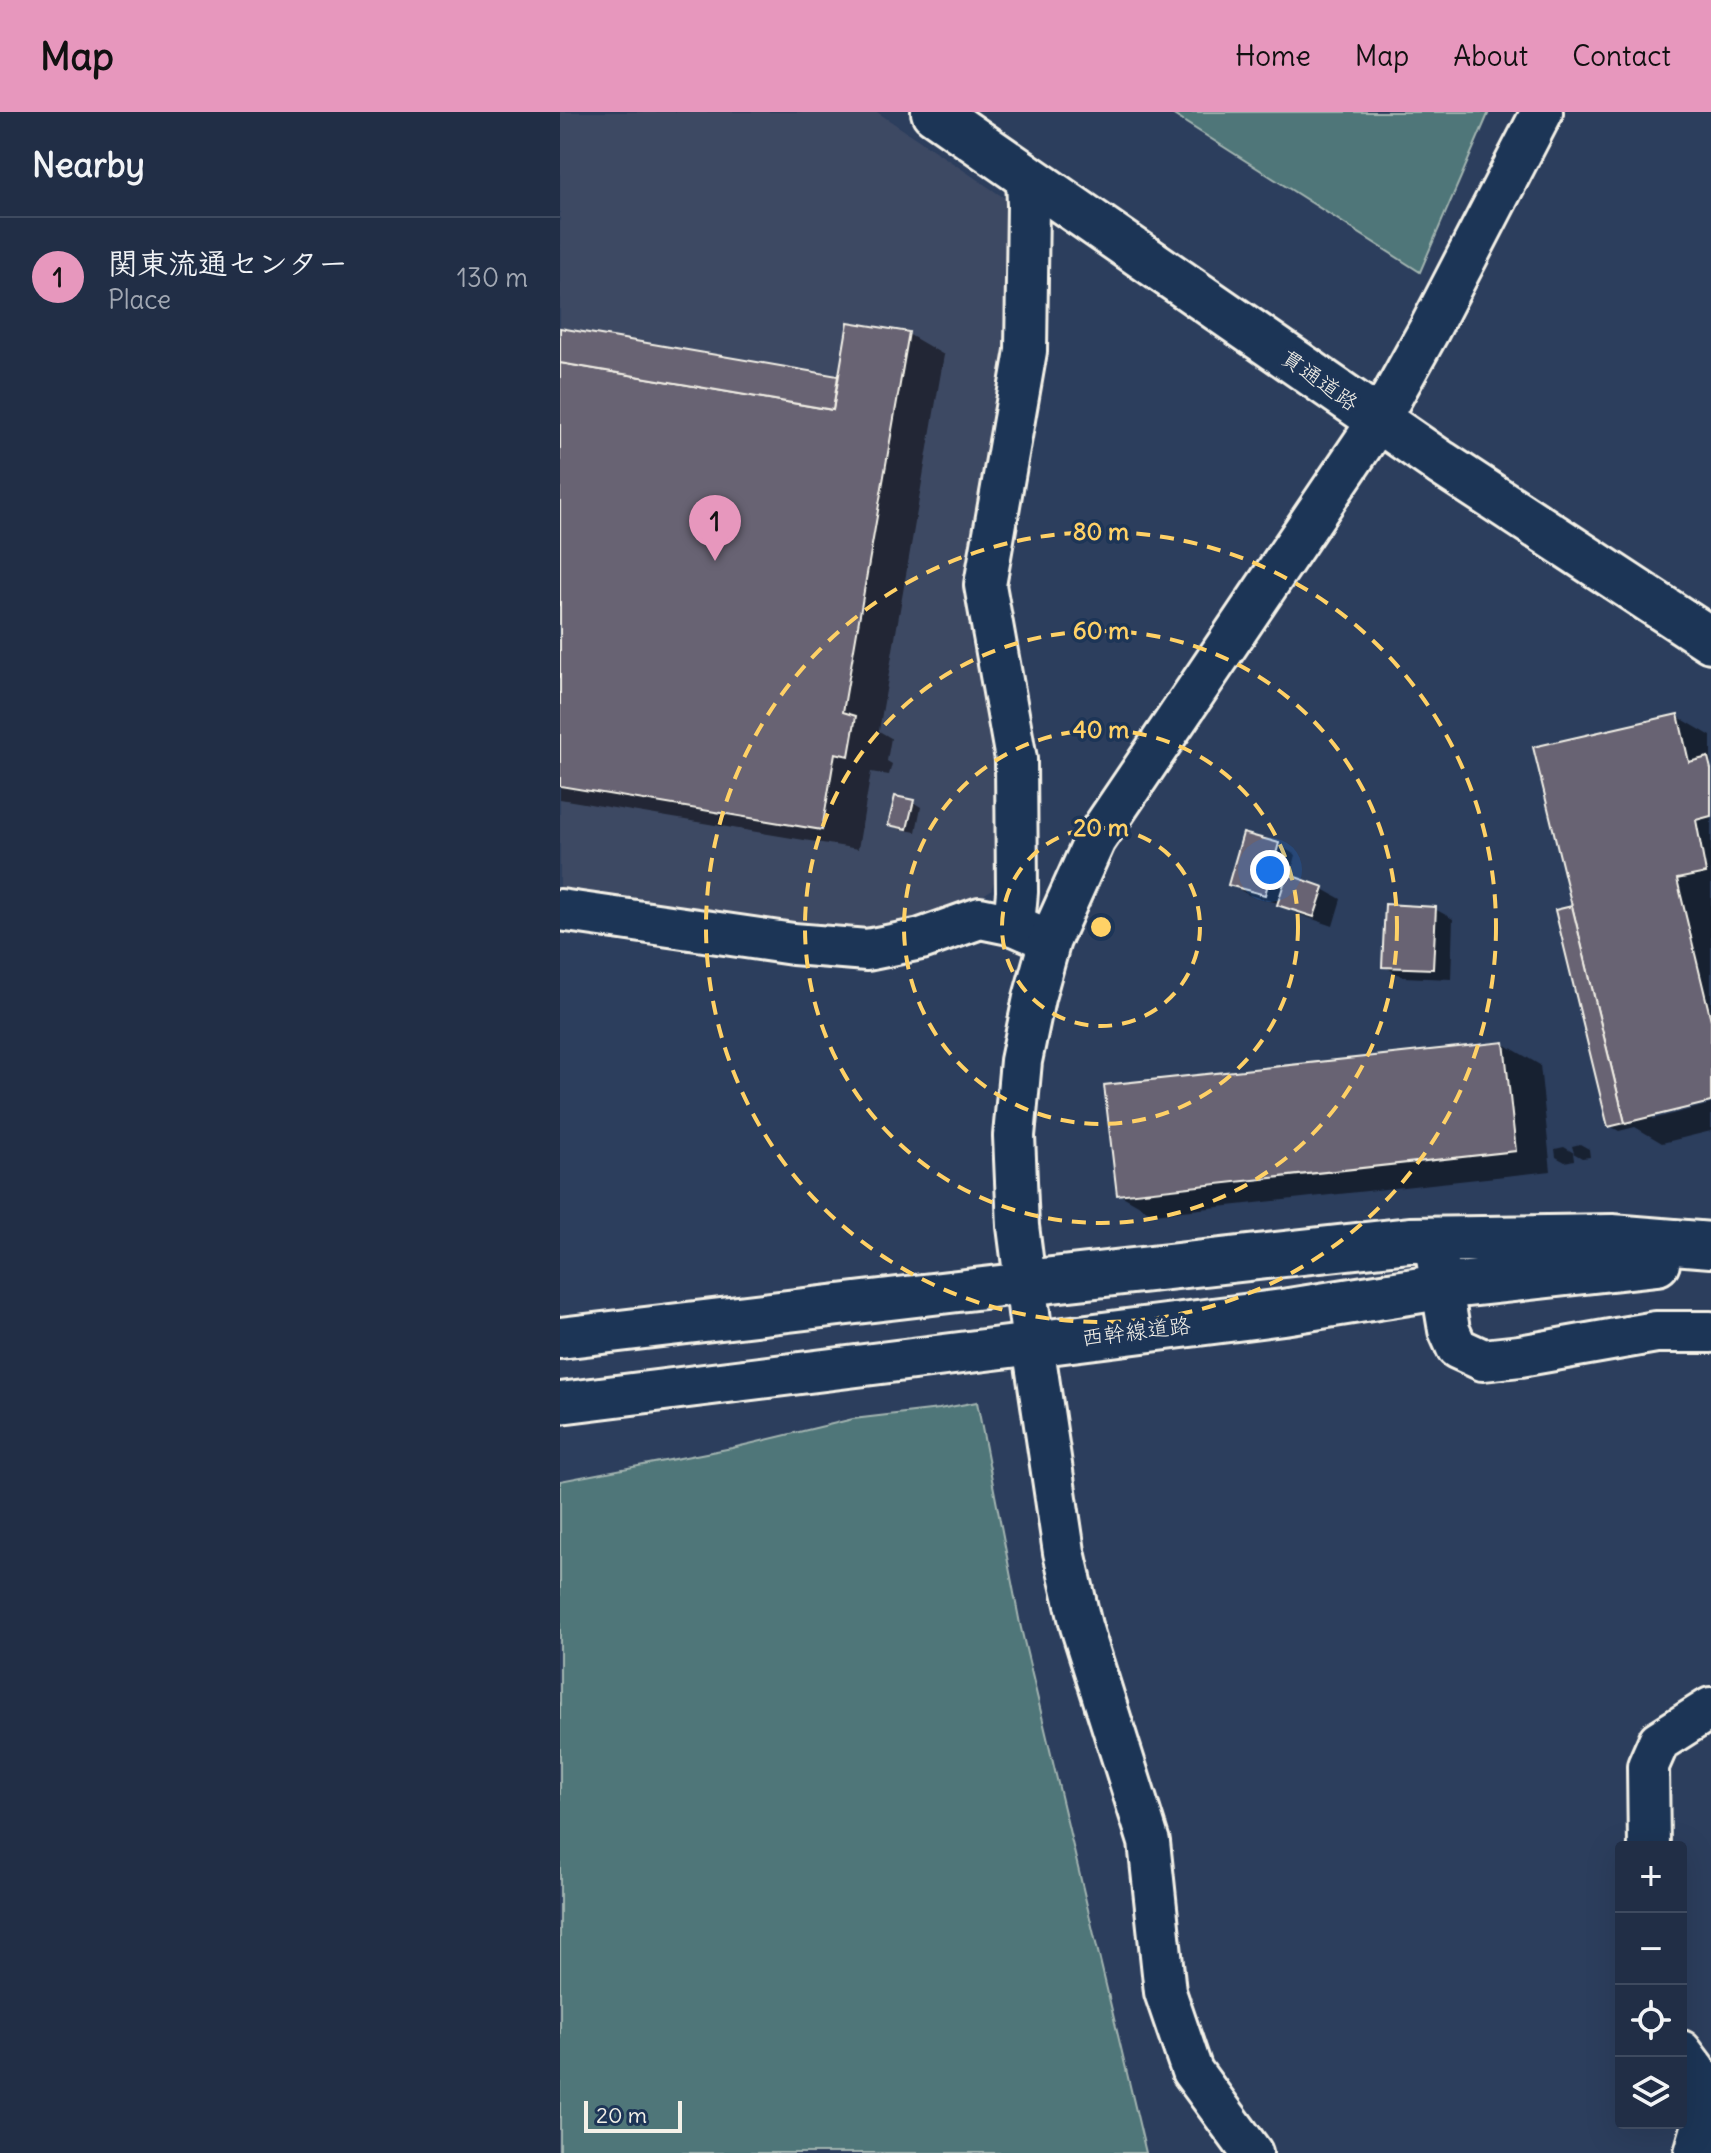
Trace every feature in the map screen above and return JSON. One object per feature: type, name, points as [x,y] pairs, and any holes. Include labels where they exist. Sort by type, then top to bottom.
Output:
[{"type":"main road","name":"貫通道路","points":[[934,112],[1379,420],[1711,640]]},
{"type":"main road","points":[[1025,1283],[1410,1240],[1612,1237],[1711,1245]]},
{"type":"main road","name":"西幹線道路","points":[[1033,1344],[1283,1312],[1440,1287],[1611,1267],[1711,1262]]},
{"type":"street","points":[[1032,933],[1379,420],[1542,112]]},
{"type":"street","points":[[1027,176],[1026,351],[985,585],[1016,759],[1017,892],[1032,933],[1034,998],[1021,1061],[1014,1136],[1016,1198],[1025,1283],[1064,1552],[1081,1626],[1149,1842],[1165,1992],[1192,2071],[1252,2153]]},
{"type":"street","points":[[560,910],[793,944],[867,950],[921,939],[980,918],[1032,933]]},
{"type":"street","points":[[1434,1240],[1449,1330],[1457,1348],[1483,1360],[1656,1332],[1711,1332]]},
{"type":"street","points":[[560,1338],[1025,1283]]},
{"type":"street","name":"西幹線道路","points":[[560,1403],[1033,1344]]},
{"type":"street","points":[[1649,1841],[1648,1766],[1659,1741],[1711,1708]]},
{"type":"street","points":[[1686,2057],[1699,2075],[1706,2114],[1695,2153]]},
{"type":"shaded area","points":[[560,112],[877,112],[1012,203],[1018,329],[976,554],[970,641],[1011,791],[1007,843],[991,890],[944,921],[827,937],[560,895]]},
{"type":"green space","points":[[1169,112],[1489,112],[1420,272]]},
{"type":"green space","points":[[977,1402],[1020,1624],[1146,2153],[560,2153],[560,1481],[732,1448],[853,1419]]},
{"type":"building","points":[[848,322],[909,332],[843,712],[856,716],[849,756],[835,753],[822,830],[560,786],[560,363],[833,410]]},
{"type":"building","points":[[560,328],[838,376],[833,410],[560,363]]},
{"type":"building","points":[[1678,714],[1689,762],[1708,757],[1711,769],[1711,816],[1696,820],[1706,873],[1677,879],[1711,1020],[1711,1102],[1625,1123],[1533,747]]},
{"type":"building","points":[[895,796],[914,800],[907,829],[888,825]]},
{"type":"building","points":[[1243,833],[1279,843],[1265,895],[1228,885]]},
{"type":"building","points":[[1287,874],[1324,887],[1314,917],[1277,905]]},
{"type":"building","points":[[1385,904],[1436,907],[1433,969],[1382,967]]},
{"type":"building","points":[[1572,906],[1625,1123],[1608,1127],[1555,910]]},
{"type":"building","points":[[1504,1042],[1516,1151],[1117,1195],[1104,1085]]},
{"type":"place","name":"関東流通センター","points":[[715,561]]}]
